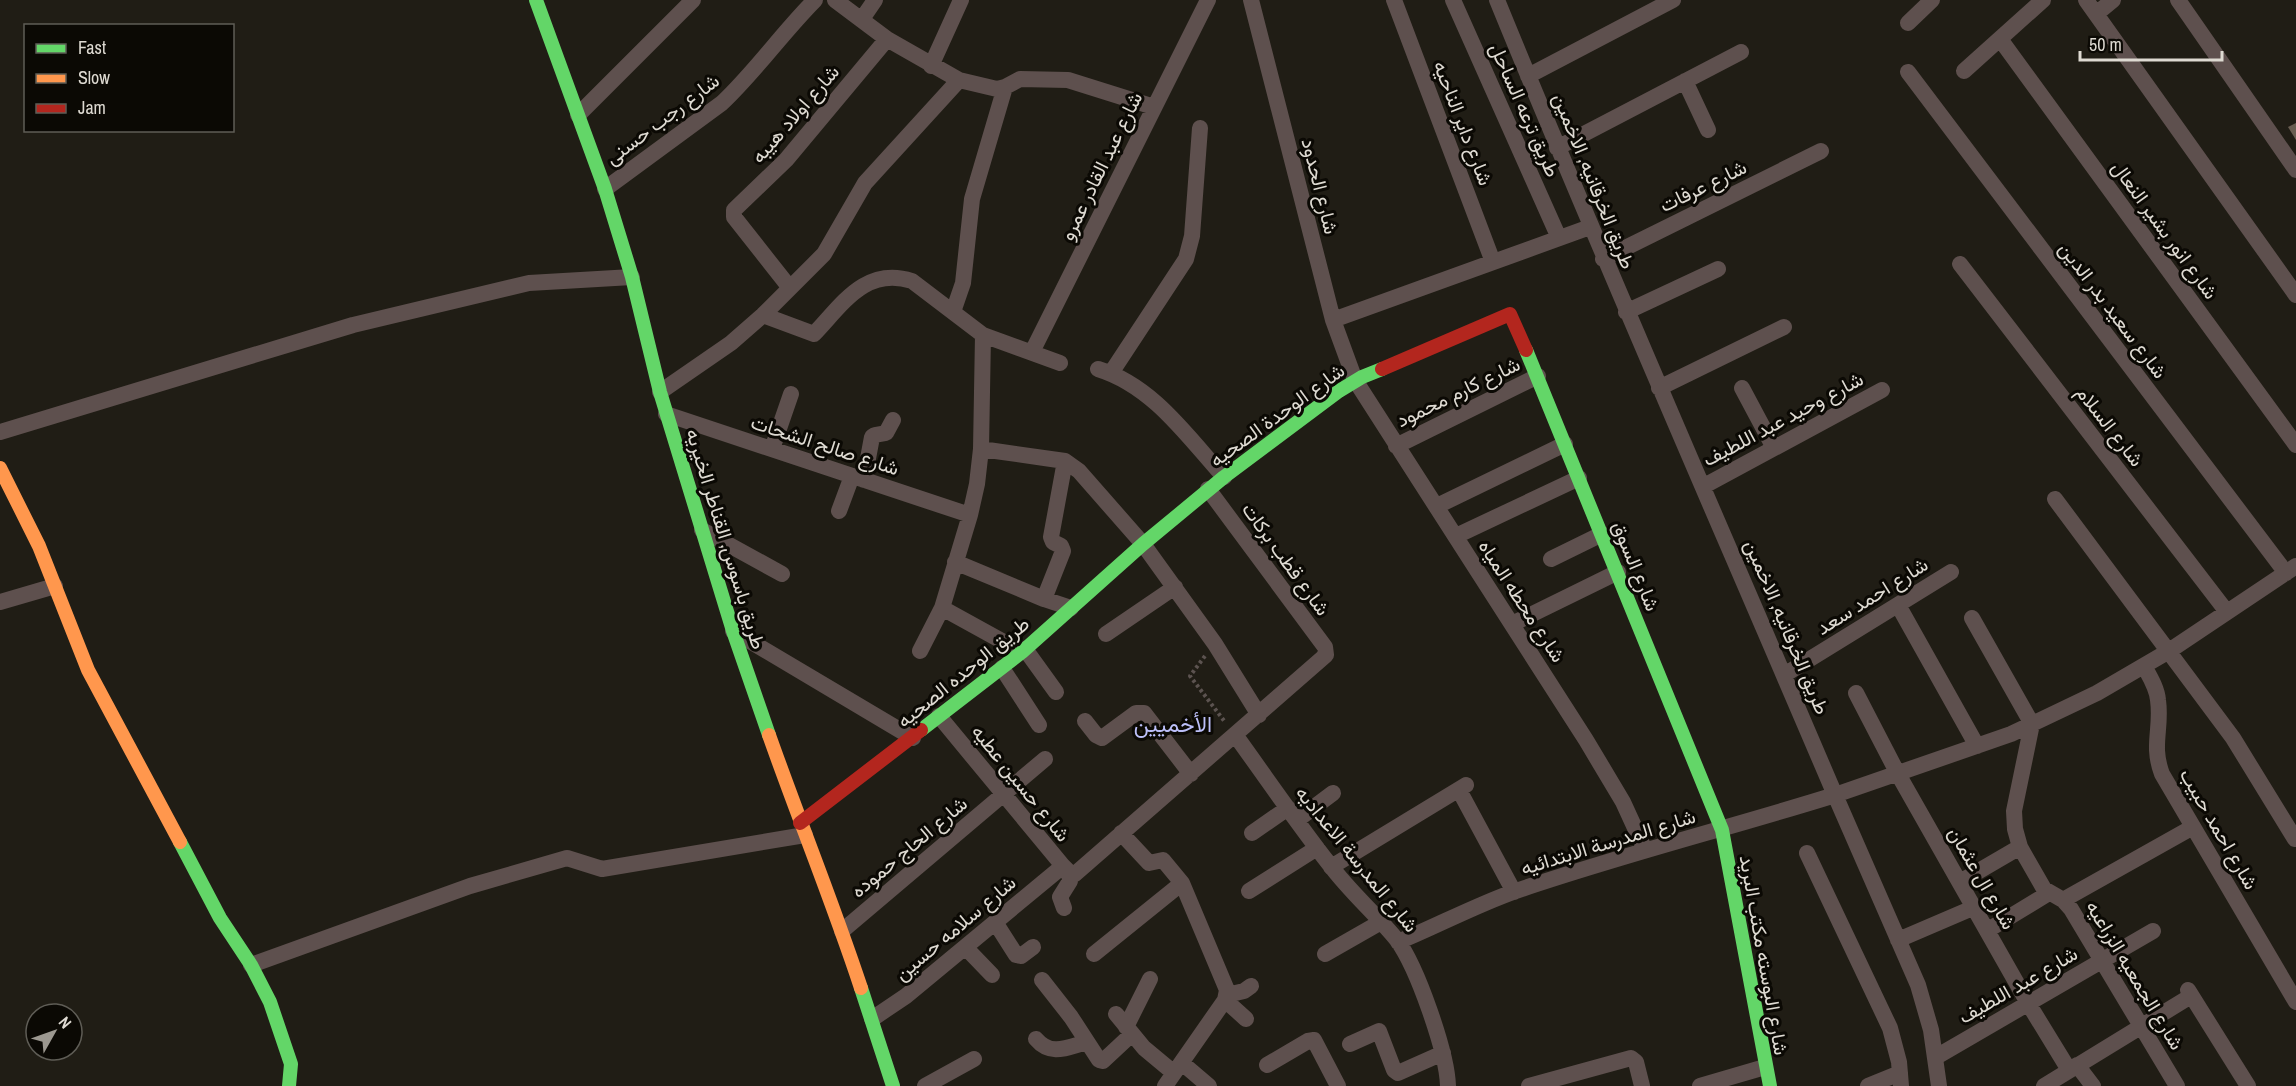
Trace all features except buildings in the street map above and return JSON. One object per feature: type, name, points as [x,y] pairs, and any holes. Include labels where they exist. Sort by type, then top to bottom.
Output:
[{"type":"street","name":"طريق باسوس, القناطر الخيريه","points":[[536,0],[604,189],[632,277],[666,414],[733,631],[842,932],[893,1086]]},
{"type":"street","points":[[578,115],[693,0]]},
{"type":"street","name":"شارع رجب حسنى","points":[[604,189],[722,103],[815,0]]},
{"type":"street","points":[[835,0],[887,39],[959,80],[997,89],[1020,79],[1068,80],[1154,107]]},
{"type":"street","points":[[862,19],[875,0]]},
{"type":"street","points":[[931,66],[961,0]]},
{"type":"street","name":"شارع عبد القادر عمرو","points":[[1032,352],[1208,0]]},
{"type":"street","name":"شارع الحدود","points":[[1251,0],[1332,321],[1356,380]]},
{"type":"street","name":"شارع داير الناحيه","points":[[1394,0],[1493,262]]},
{"type":"street","name":"طريق ترعه الساحل","points":[[1453,0],[1559,238]]},
{"type":"street","points":[[1528,76],[1673,0]]},
{"type":"street","points":[[1908,23],[1932,0]]},
{"type":"street","points":[[1964,71],[2043,0]]},
{"type":"street","points":[[2086,0],[2296,295]]},
{"type":"street","points":[[2096,14],[2113,0]]},
{"type":"street","points":[[2178,0],[2296,170]]},
{"type":"street","name":"طريق الخرقانيه, الاخمين","points":[[1503,2],[1528,76],[1603,259],[1704,486],[1926,1006],[1939,1086]]},
{"type":"street","name":"شارع اولاد هيبه","points":[[790,288],[733,214],[786,160],[887,39]]},
{"type":"street","name":"شارع انور بشير النعال","points":[[2000,39],[2296,446]]},
{"type":"street","points":[[1557,148],[1741,52]]},
{"type":"street","name":"شارع سعيد بدر الدين","points":[[1908,72],[2291,570]]},
{"type":"street","points":[[660,392],[722,349],[763,315],[824,254],[865,183],[959,80]]},
{"type":"street","points":[[1685,81],[1708,130]]},
{"type":"street","points":[[953,312],[963,283],[972,199],[1005,87]]},
{"type":"street","points":[[1200,128],[1192,236],[1186,259],[1105,371],[1131,383],[1161,407],[1224,477]]},
{"type":"street","name":"شارع عرفات","points":[[1603,259],[1821,151]]},
{"type":"street","points":[[1332,321],[1590,227]]},
{"type":"street","name":"شارع السلام","points":[[1960,264],[2227,612]]},
{"type":"street","points":[[1626,312],[1718,269]]},
{"type":"street","points":[[0,432],[353,325],[529,283],[632,277]]},
{"type":"street","points":[[763,315],[814,334],[855,289],[877,280],[899,277],[912,281],[982,335],[1059,363]]},
{"type":"street","name":"شارع الوحدة الصحيه","points":[[1143,544],[1208,489],[1356,380],[1507,314],[1514,317]]},
{"type":"street","name":"شارع السوق","points":[[1514,317],[1722,830]]},
{"type":"street","points":[[1659,388],[1784,327]]},
{"type":"street","points":[[920,651],[942,608],[970,515],[981,449],[982,335]]},
{"type":"street","name":"شارع كارم محمود","points":[[1396,446],[1538,376]]},
{"type":"street","name":"شارع محطه المياه","points":[[1356,380],[1623,802],[1645,850]]},
{"type":"street","points":[[1742,388],[1774,448]]},
{"type":"street","name":"شارع وحيد عبد اللطيف","points":[[1704,486],[1882,390]]},
{"type":"street","points":[[772,449],[791,394]]},
{"type":"street","name":"شارع صالح الشحات","points":[[666,414],[970,515]]},
{"type":"street","points":[[839,511],[858,478],[872,437],[886,433],[892,420]]},
{"type":"street","points":[[1437,506],[1565,444]]},
{"type":"street","points":[[981,449],[1065,461],[1078,471],[1143,544],[1215,645],[1259,716]]},
{"type":"street","points":[[1044,599],[1063,551],[1051,537],[1065,461]]},
{"type":"street","points":[[0,468],[25,516],[88,670],[220,918],[251,965],[270,1002],[291,1064],[289,1086]]},
{"type":"street","points":[[1456,536],[1579,478]]},
{"type":"street","name":"شارع قطب بركات","points":[[1208,489],[1325,647],[1326,655]]},
{"type":"street","points":[[2055,499],[2233,738],[2295,839]]},
{"type":"street","points":[[702,531],[782,574]]},
{"type":"street","points":[[1551,559],[1602,534]]},
{"type":"street","name":"طريق الوحده الصحيه","points":[[803,829],[939,716],[1024,651],[1143,544]]},
{"type":"street","points":[[955,562],[1071,608]]},
{"type":"street","points":[[1836,795],[1977,746],[2032,724],[2097,693],[2169,651],[2291,570]]},
{"type":"street","points":[[1512,624],[1618,572]]},
{"type":"street","name":"شارع احمد سعد","points":[[1784,675],[1951,572]]},
{"type":"street","points":[[0,602],[55,586]]},
{"type":"street","points":[[1106,634],[1174,587]]},
{"type":"street","points":[[1898,605],[1977,746]]},
{"type":"street","points":[[942,608],[1024,651],[1056,692]]},
{"type":"street","points":[[1972,618],[2032,724]]},
{"type":"street","points":[[733,631],[913,738]]},
{"type":"street","name":"شارع سلامه حسين","points":[[872,1019],[906,996],[996,922],[1121,833],[1236,736],[1326,655]]},
{"type":"street","name":"شارع احمد حبيب","points":[[2144,666],[2153,681],[2158,699],[2159,717],[2155,748],[2162,774],[2296,1002]]},
{"type":"street","points":[[1002,668],[1040,725]]},
{"type":"street","name":"شارع ال عثمان","points":[[1856,693],[1898,774],[2028,1003],[2073,1068],[2093,1086]]},
{"type":"street","points":[[1085,721],[1096,735],[1102,738],[1136,713],[1144,714],[1191,774]]},
{"type":"street","name":"شارع حسين عطيه","points":[[939,716],[1068,871]]},
{"type":"street","name":"شارع الجمعيه الزراعيه","points":[[2032,724],[2014,811],[2015,829],[2020,847],[2044,889],[2071,909],[2177,1086]]},
{"type":"street","name":"شارع المدرسة الاعداديه","points":[[1236,736],[1331,867],[1398,942],[1414,973],[1443,1053],[1448,1086]]},
{"type":"street","name":"شارع الحاج حموده","points":[[842,932],[1045,759]]},
{"type":"street","points":[[1331,867],[1462,788],[1514,892]]},
{"type":"street","points":[[1252,832],[1333,793]]},
{"type":"street","name":"شارع المدرسة الابتدائيه","points":[[1398,942],[1514,892],[1645,850],[1722,830],[1836,795]]},
{"type":"street","points":[[1988,930],[2193,826]]},
{"type":"street","points":[[251,965],[470,886],[567,858],[602,869],[803,829]]},
{"type":"street","name":"شارع البوسته مكتب البريد","points":[[1722,830],[1770,1086]]},
{"type":"street","points":[[1121,833],[1149,863],[1163,860],[1182,883],[1222,975],[1226,998],[1246,1019]]},
{"type":"street","points":[[1960,882],[2020,847]]},
{"type":"street","points":[[1249,891],[1317,848]]},
{"type":"street","points":[[1807,853],[1890,1028],[1901,1080],[1868,1086]]},
{"type":"street","points":[[1064,908],[1060,897],[1070,881],[1068,871]]},
{"type":"street","points":[[1094,954],[1182,883]]},
{"type":"street","points":[[1898,940],[1974,907]]},
{"type":"street","points":[[996,922],[1016,955],[1021,956],[1033,947]]},
{"type":"street","points":[[1325,954],[1381,922]]},
{"type":"street","name":"شارع عبد اللطيف","points":[[1936,1057],[2153,931]]},
{"type":"street","points":[[965,947],[992,975]]},
{"type":"street","points":[[1042,980],[1099,1060],[1103,1061],[1150,979]]},
{"type":"street","points":[[1174,1074],[1226,998],[1251,986]]},
{"type":"street","points":[[2043,1086],[2190,993],[2248,1086]]},
{"type":"street","points":[[1125,1025],[1152,1055],[1174,1074],[1209,1086]]},
{"type":"street","points":[[1350,1044],[1379,1031],[1394,1070],[1398,1073],[1443,1053]]},
{"type":"street","points":[[1036,1039],[1042,1046],[1053,1050],[1087,1042]]},
{"type":"street","points":[[1267,1065],[1308,1041],[1314,1040],[1338,1086]]},
{"type":"street","points":[[1529,1086],[1631,1058],[1636,1062],[1642,1086]]},
{"type":"street","points":[[925,1086],[974,1059]]},
{"type":"street","points":[[1700,1086],[1765,1067]]},
{"type":"path","points":[[1190,673],[1192,679],[1236,736]]},
{"type":"traffic: fast","points":[[536,0],[605,189],[632,277],[660,392],[733,631],[769,735]]},
{"type":"traffic: fast","points":[[1526,350],[1722,830],[1770,1086]]},
{"type":"traffic: fast","points":[[921,730],[1022,652],[1143,544],[1224,477],[1339,391],[1362,377],[1382,369]]},
{"type":"traffic: fast","points":[[180,842],[220,918],[251,965],[270,1002],[291,1064],[289,1086]]},
{"type":"traffic: fast","points":[[861,988],[893,1086]]},
{"type":"traffic: slow","points":[[0,468],[39,546],[88,670],[180,842]]},
{"type":"traffic: slow","points":[[769,735],[861,988]]},
{"type":"traffic: jam","points":[[1382,369],[1510,314],[1526,350]]},
{"type":"traffic: jam","points":[[800,823],[921,730]]},
{"type":"district","name":"الأخميين","points":[[1173,724]]}]
